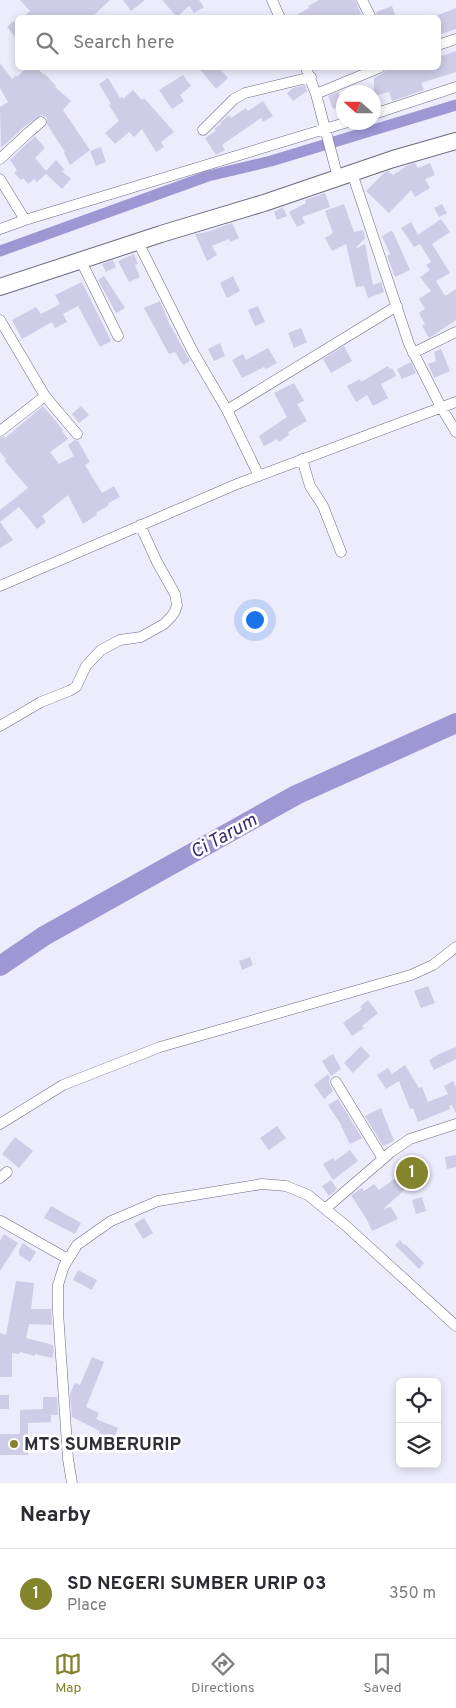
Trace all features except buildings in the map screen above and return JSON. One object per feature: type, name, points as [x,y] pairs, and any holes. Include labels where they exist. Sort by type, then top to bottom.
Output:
[{"type":"main road","points":[[0,287],[264,203],[342,172],[456,141]]},
{"type":"street","points":[[272,0],[279,15]]},
{"type":"street","points":[[362,0],[370,15]]},
{"type":"street","points":[[441,43],[456,39]]},
{"type":"street","points":[[316,94],[374,70]]},
{"type":"street","points":[[203,130],[234,99],[244,93],[308,72],[316,94],[326,134],[397,306],[413,352],[456,432]]},
{"type":"street","points":[[381,112],[456,87]]},
{"type":"street","points":[[0,159],[41,122]]},
{"type":"street","points":[[0,229],[25,220],[326,134],[336,129]]},
{"type":"street","points":[[0,179],[25,220]]},
{"type":"street","points":[[138,242],[194,352],[227,410],[259,476]]},
{"type":"street","points":[[81,261],[118,336]]},
{"type":"street","points":[[227,410],[397,306]]},
{"type":"street","points":[[0,320],[45,396],[77,434]]},
{"type":"street","points":[[413,352],[456,332]]},
{"type":"street","points":[[0,431],[45,396]]},
{"type":"street","points":[[0,586],[259,476],[456,402]]},
{"type":"street","points":[[302,459],[310,486],[323,506],[341,552]]},
{"type":"street","points":[[0,726],[40,702],[76,687],[86,666],[101,650],[120,640],[142,637],[164,624],[171,617],[177,605],[176,594],[140,525]]},
{"type":"street","points":[[0,1124],[63,1085],[110,1066],[160,1047],[411,976],[433,965],[456,946]]},
{"type":"street","points":[[336,1082],[383,1159]]},
{"type":"street","points":[[325,1209],[383,1159],[410,1140],[456,1124]]},
{"type":"street","points":[[72,1483],[68,1460],[58,1312],[58,1286],[64,1266],[77,1245],[111,1221],[158,1201],[262,1184],[286,1186],[308,1195],[416,1288],[456,1326]]},
{"type":"street","points":[[0,1222],[68,1259]]},
{"type":"waterway","points":[[0,251],[208,176],[271,161],[456,105]]},
{"type":"waterway","name":"Ci Tarum","points":[[0,966],[44,936],[296,795],[456,723]]},
{"type":"place","name":"SD NEGERI SUMBER URIP 03","points":[[412,1173]]},
{"type":"place","name":"MTS SUMBERURIP","points":[[14,1444]]}]
